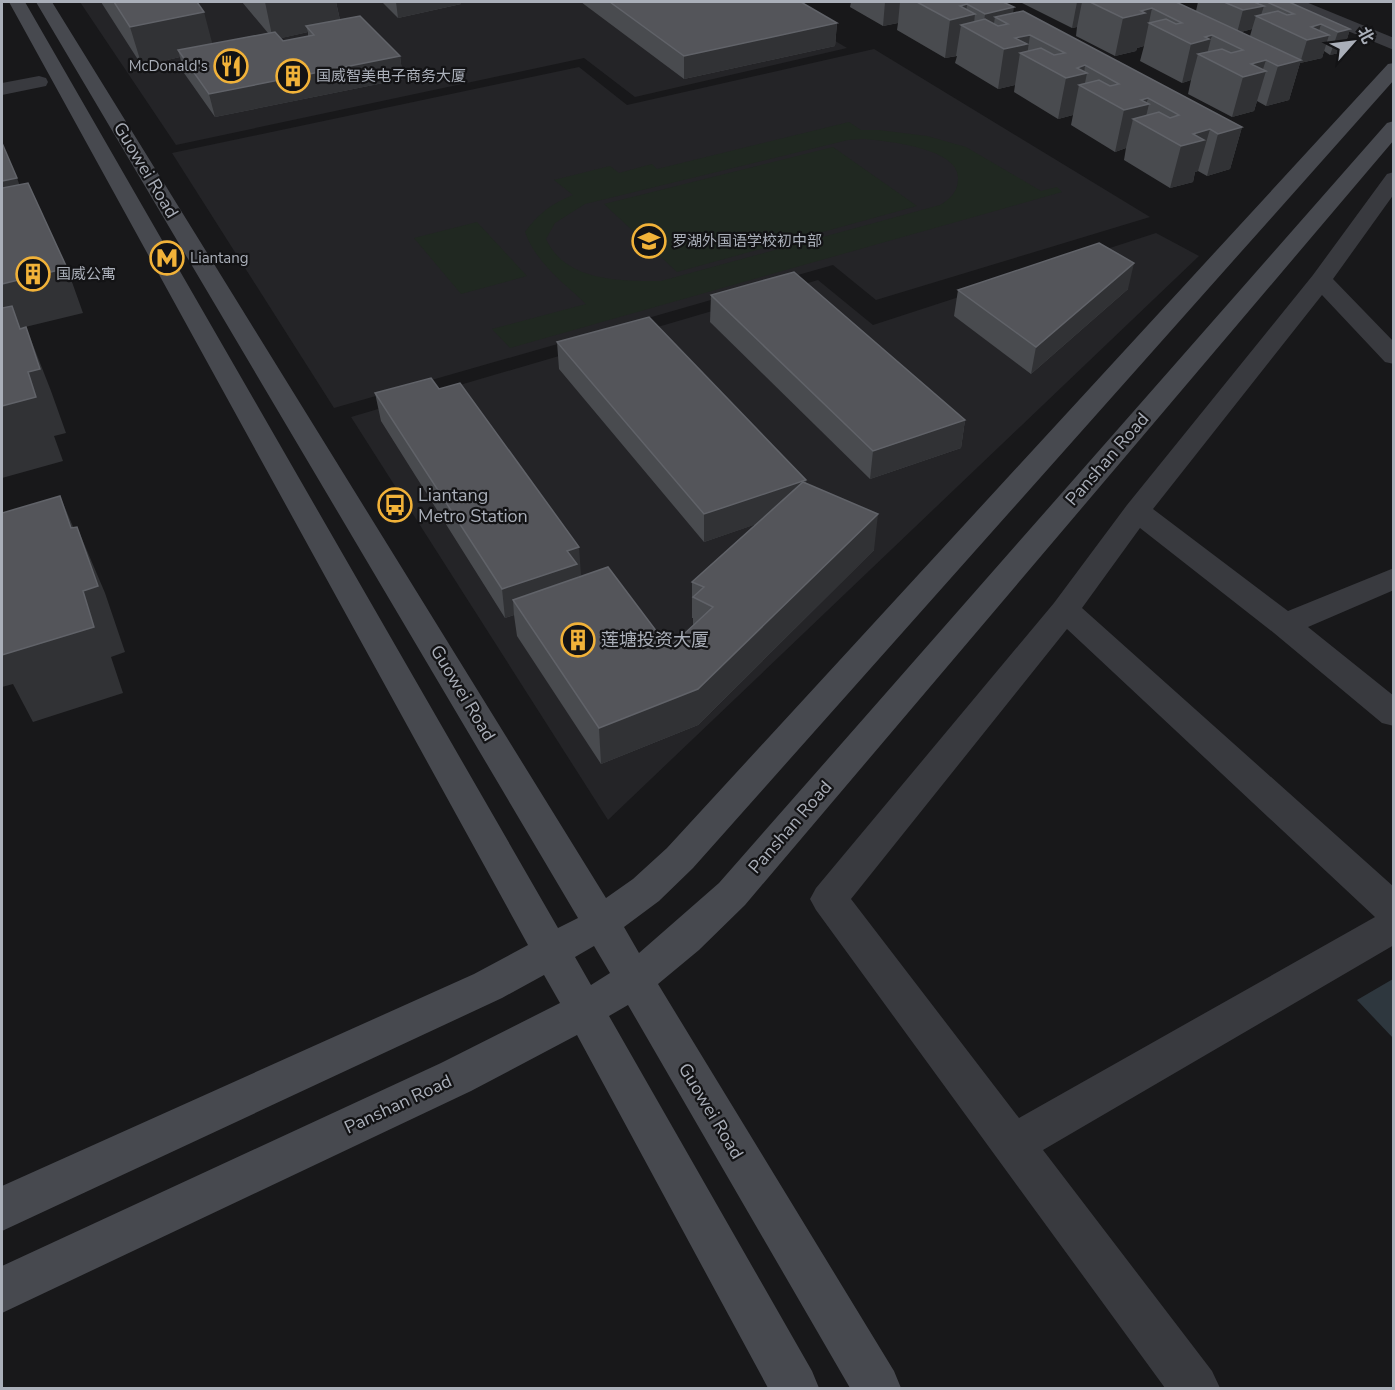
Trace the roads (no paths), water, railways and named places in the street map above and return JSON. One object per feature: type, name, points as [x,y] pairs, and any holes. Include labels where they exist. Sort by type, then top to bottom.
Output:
[{"type":"street","name":"Guowei Road","points":[[16,2],[585,1009],[795,1389]]},
{"type":"street","name":"Guowei Road","points":[[44,2],[600,924],[877,1389]]},
{"type":"street","points":[[1293,2],[1394,45]]},
{"type":"street","points":[[2,1209],[488,986],[600,924],[646,890],[680,858],[1394,68]]},
{"type":"street","points":[[2,88],[39,82]]},
{"type":"street","name":"Panshan Road","points":[[2,1290],[456,1077],[585,1009],[633,979],[677,946],[732,894],[1394,127]]},
{"type":"street","points":[[1195,1389],[829,899],[1065,610],[1137,511],[1321,280],[1394,178]]},
{"type":"street","points":[[1321,280],[1394,357]]},
{"type":"street","points":[[1137,511],[1285,625],[1394,714]]},
{"type":"street","points":[[1285,625],[1394,578]]},
{"type":"street","points":[[1065,610],[1394,911]]},
{"type":"street","points":[[1014,1144],[1394,925]]},
{"type":"place","name":"McDonald's","points":[[231,66]]},
{"type":"place","name":"国威智美电子商务大厦","points":[[293,76]]},
{"type":"place","name":"罗湖外国语学校初中部","points":[[649,241]]},
{"type":"place","name":"Liantang","points":[[167,258]]},
{"type":"place","name":"国威公寓","points":[[33,274]]},
{"type":"place","name":"Liantang Metro Station","points":[[395,505]]},
{"type":"place","name":"莲塘投资大厦","points":[[578,640]]}]
